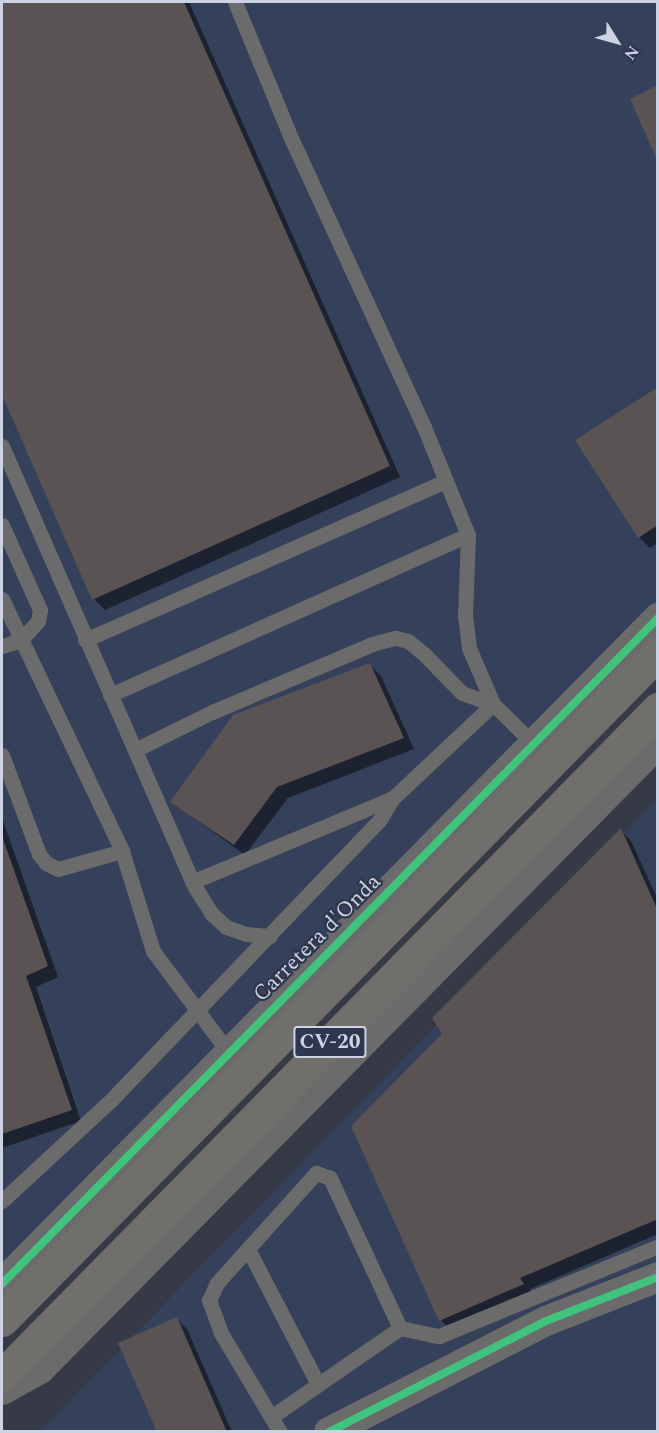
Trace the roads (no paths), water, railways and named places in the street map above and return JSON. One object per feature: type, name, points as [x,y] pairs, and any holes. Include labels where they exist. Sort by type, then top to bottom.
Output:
[{"type":"main road","name":"Carretera d'Onda","points":[[2,1320],[657,653]]},
{"type":"main road","name":"CV-20","points":[[2,1376],[657,709]]},
{"type":"street","name":"Carretera d'Onda","points":[[2,1284],[657,618]]},
{"type":"street","points":[[2,1390],[40,1369],[657,743]]},
{"type":"street","points":[[329,1431],[546,1321],[657,1278]]},
{"type":"lane","points":[[234,2],[292,140],[446,481],[468,535],[465,615],[469,648],[493,704],[534,744]]},
{"type":"lane","points":[[2,446],[5,469],[135,750],[192,882],[211,913],[226,927],[246,934],[270,936]]},
{"type":"lane","points":[[85,640],[446,481]]},
{"type":"lane","points":[[2,525],[40,610],[38,621],[21,640],[2,646]]},
{"type":"lane","points":[[110,695],[468,535]]},
{"type":"lane","points":[[2,599],[122,851],[153,951],[229,1053]]},
{"type":"lane","points":[[135,750],[223,708],[372,644],[395,638],[408,641],[424,654],[462,693],[493,704]]},
{"type":"lane","points":[[2,1201],[112,1099],[379,821],[393,798],[493,704]]},
{"type":"lane","points":[[2,755],[39,854],[46,863],[57,869],[122,851]]},
{"type":"lane","points":[[192,882],[393,798]]},
{"type":"lane","points":[[280,1431],[221,1333],[209,1300],[217,1283],[316,1173],[330,1178],[400,1328]]},
{"type":"lane","points":[[271,1417],[400,1328],[439,1336],[657,1246]]},
{"type":"lane","points":[[248,1249],[318,1384]]}]
